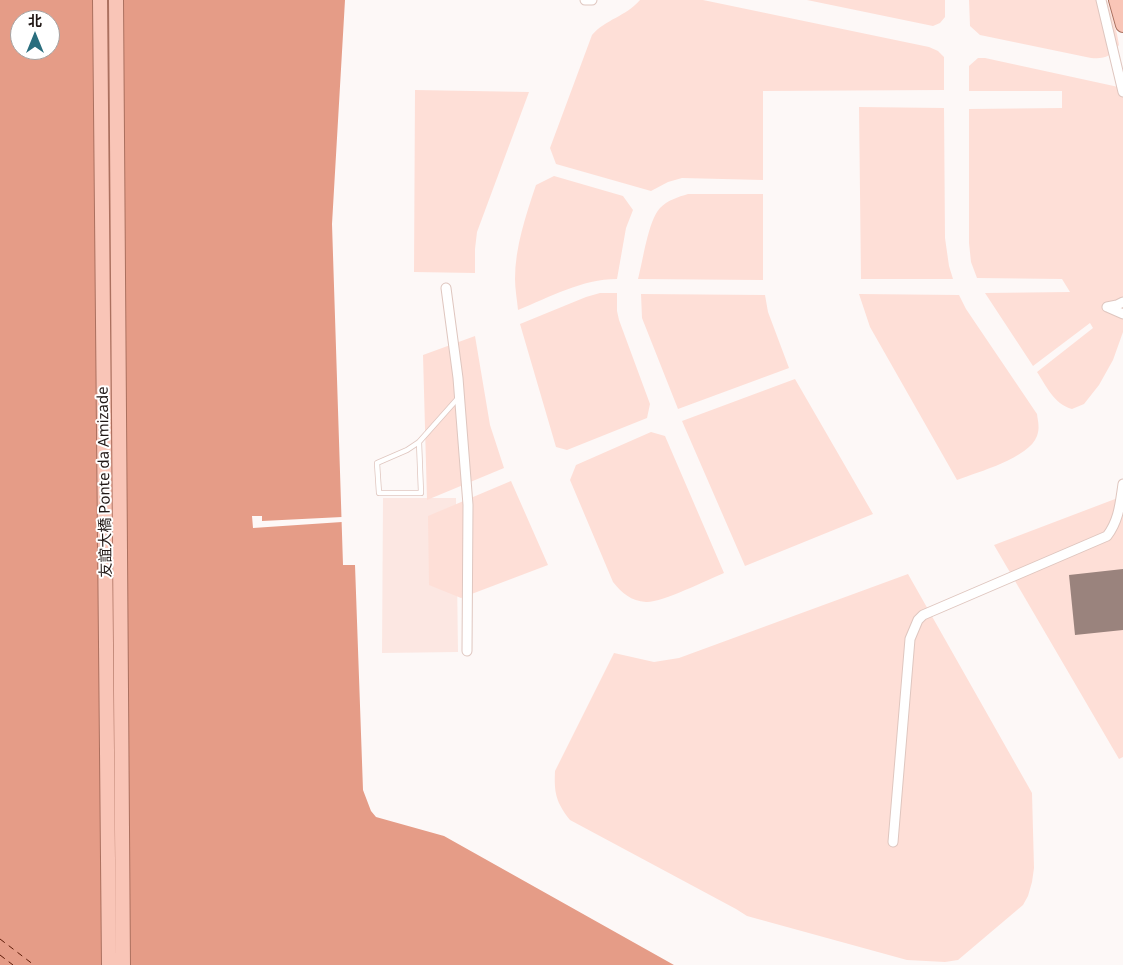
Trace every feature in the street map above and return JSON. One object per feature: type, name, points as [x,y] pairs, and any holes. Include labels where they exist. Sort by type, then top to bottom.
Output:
[{"type":"main road","name":"友誼大橋 Ponte da Amizade","points":[[100,0],[109,965]]},
{"type":"main road","name":"友誼大橋 Ponte da Amizade","points":[[116,0],[123,965]]},
{"type":"main road","points":[[1116,0],[1123,25]]},
{"type":"street","points":[[585,0],[592,0]]},
{"type":"street","points":[[1101,0],[1123,92]]},
{"type":"street","points":[[446,288],[459,397],[468,505],[467,651]]},
{"type":"street","points":[[1123,302],[1107,307],[1123,314]]},
{"type":"street","points":[[893,842],[910,639],[918,620],[924,615],[1107,536],[1114,526],[1119,512],[1123,484]]},
{"type":"lane","points":[[419,442],[421,493],[379,493],[377,462],[407,450],[419,442],[459,397]]},
{"type":"shaded area","points":[[0,0],[345,0],[332,224],[343,565],[355,565],[363,790],[371,811],[376,817],[444,836],[674,965],[0,965]]},
{"type":"shaded area","points":[[640,0],[703,0],[929,47],[938,51],[944,57],[944,90],[763,91],[763,180],[682,178],[668,182],[651,191],[556,164],[550,148],[592,35],[603,25],[634,6]]},
{"type":"shaded area","points":[[807,0],[945,0],[945,17],[940,23],[933,26]]},
{"type":"shaded area","points":[[969,0],[1107,0],[1119,45],[1107,56],[1091,58],[980,35],[970,26]]},
{"type":"shaded area","points":[[978,58],[1123,88],[1123,332],[1113,360],[1099,385],[1084,404],[1072,409],[1056,399],[1037,372],[1093,328],[1090,323],[1033,366],[985,293],[1070,292],[1062,279],[977,278],[971,262],[969,243],[969,109],[1062,108],[1062,91],[969,91],[969,66]]},
{"type":"shaded area","points":[[415,90],[529,92],[477,232],[475,273],[414,272]]},
{"type":"shaded area","points":[[859,107],[944,108],[945,238],[953,279],[861,279]]},
{"type":"shaded area","points":[[554,176],[623,196],[633,210],[626,228],[617,279],[579,285],[518,310],[515,267],[528,208],[536,185]]},
{"type":"shaded area","points":[[688,194],[763,194],[763,280],[638,279],[649,231],[656,214],[666,203]]},
{"type":"shaded area","points":[[600,293],[617,293],[619,320],[650,404],[647,418],[567,450],[556,447],[520,324]]},
{"type":"shaded area","points":[[641,294],[765,295],[768,312],[789,368],[678,409],[642,318]]},
{"type":"shaded area","points":[[859,294],[959,295],[966,309],[1037,414],[1037,436],[1032,444],[1024,451],[1002,463],[957,480],[870,327]]},
{"type":"shaded area","points":[[475,336],[490,425],[504,468],[427,500],[423,355]]},
{"type":"shaded area","points":[[795,379],[873,514],[745,566],[682,421]]},
{"type":"shaded area","points":[[651,432],[665,436],[724,573],[673,595],[646,602],[627,596],[613,582],[570,480],[576,465]]},
{"type":"shaded area","points":[[511,481],[548,565],[461,598],[429,585],[428,516]]},
{"type":"shaded area","points":[[1123,496],[1123,757],[1119,759],[994,545]]},
{"type":"shaded area","points":[[383,498],[456,498],[458,652],[382,653]]},
{"type":"shaded area","points":[[908,574],[1032,793],[1034,868],[1028,896],[1023,905],[958,960],[945,962],[907,960],[747,916],[570,820],[565,814],[557,797],[555,771],[614,653],[654,662],[679,658]]},
{"type":"pier","points":[[252,516],[262,516],[262,521],[342,517],[342,522],[253,528]]},
{"type":"building","points":[[1123,569],[1123,630],[1075,635],[1069,575]]},
{"type":"ferry route","points":[[0,939],[34,965]]},
{"type":"ferry route","points":[[0,955],[13,965]]}]
